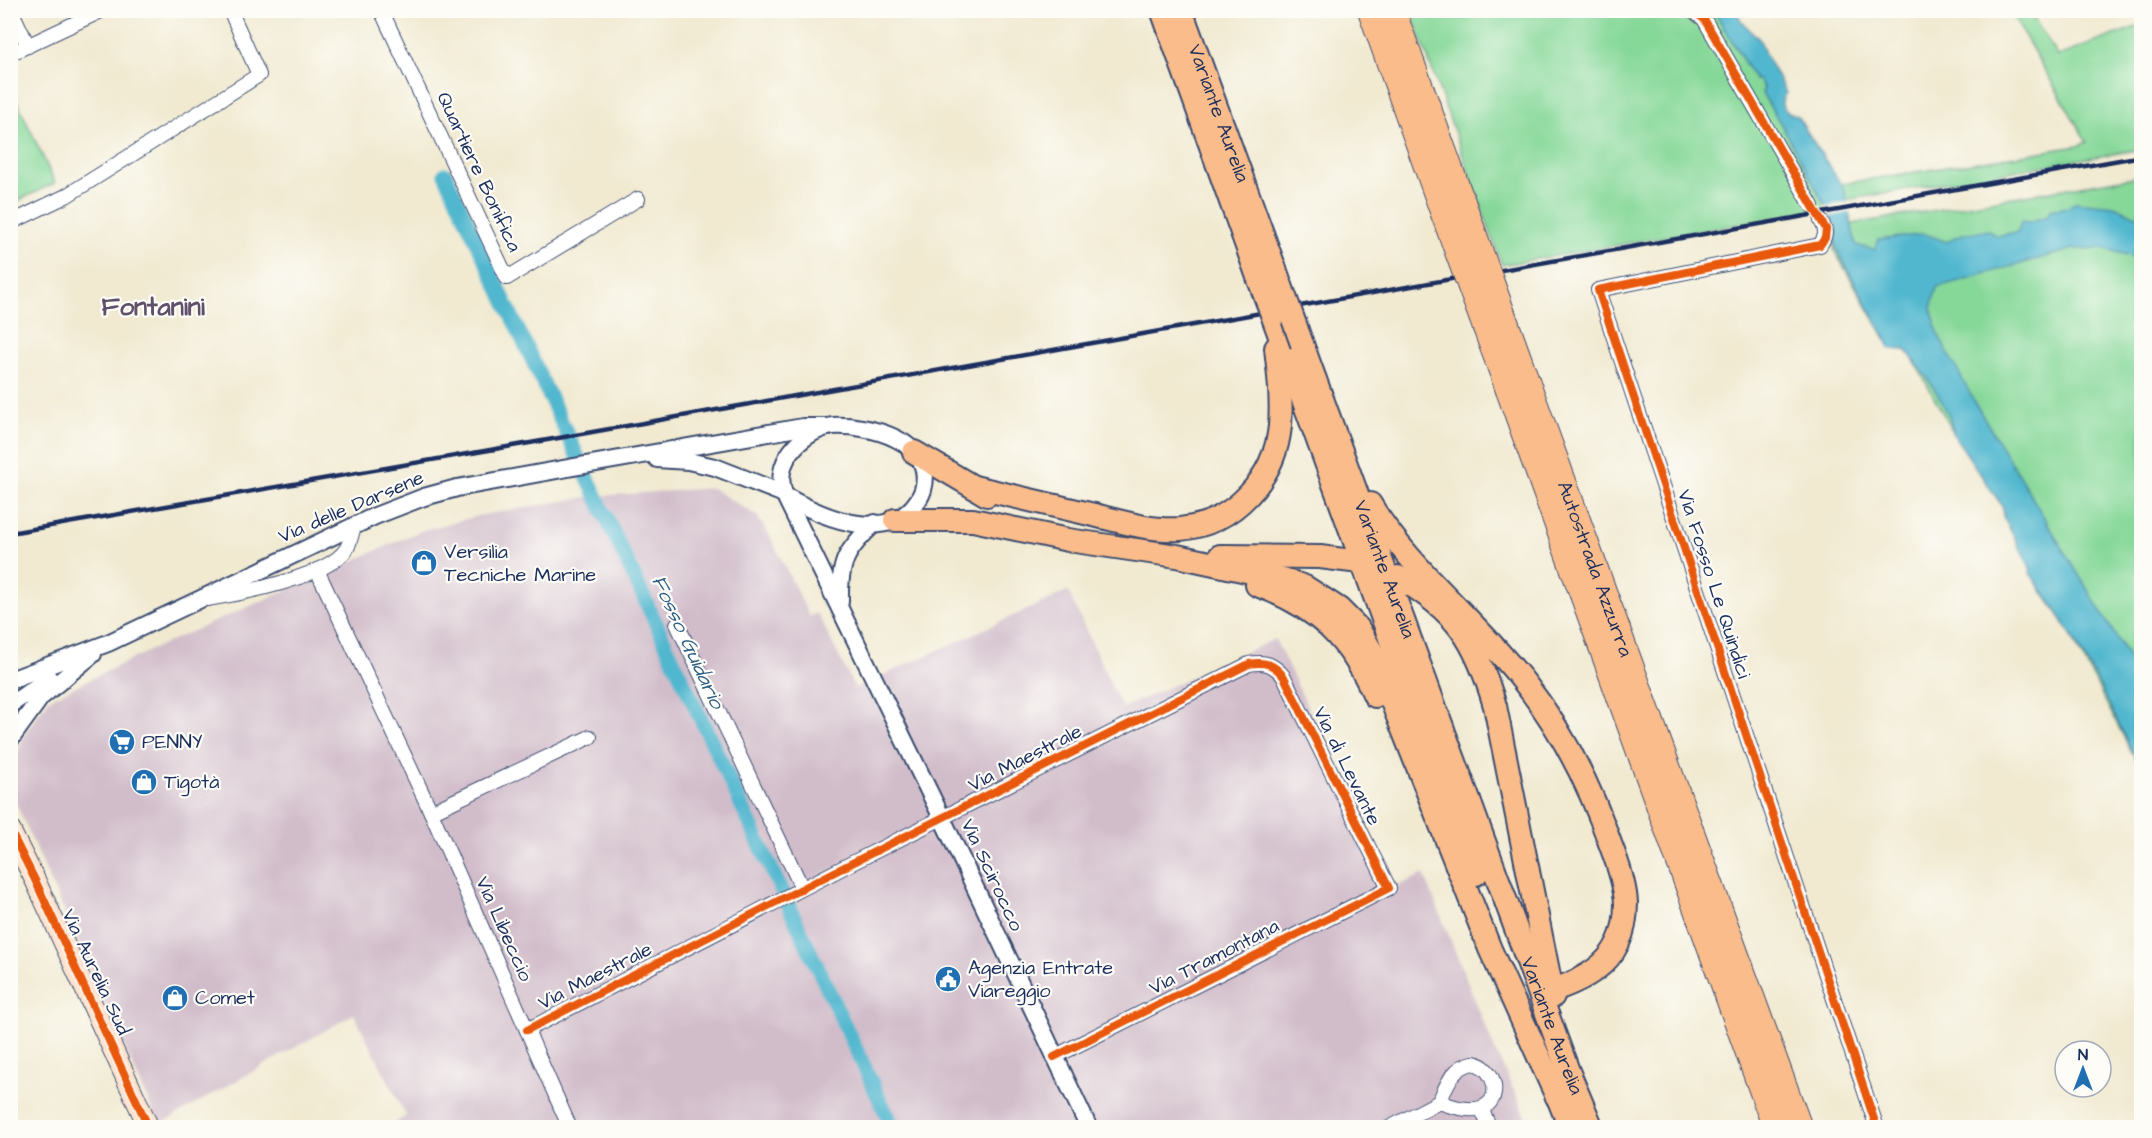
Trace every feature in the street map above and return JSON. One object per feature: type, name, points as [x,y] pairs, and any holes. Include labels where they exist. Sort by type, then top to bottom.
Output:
[{"type":"highway","name":"Variante Aurelia","points":[[1162,10],[1267,273],[1273,317],[1336,434],[1568,1071],[1592,1128]]},
{"type":"highway","name":"Variante Aurelia","points":[[1181,10],[1267,273],[1288,348],[1570,1128]]},
{"type":"highway","name":"Autostrada Azzurra","points":[[1371,10],[1453,208],[1518,387],[1776,1128]]},
{"type":"highway","name":"Autostrada Azzurra","points":[[1392,10],[1453,208]]},
{"type":"highway","points":[[974,487],[1150,528],[1180,529],[1197,526],[1216,518],[1227,513],[1248,496],[1261,481],[1272,460],[1278,436],[1288,348]]},
{"type":"highway","name":"Autostrada Azzurra","points":[[1518,387],[1799,1128]]},
{"type":"highway","points":[[1336,434],[1369,502],[1387,529],[1487,638],[1540,704],[1571,753],[1597,808],[1622,879],[1625,918],[1618,944],[1605,961],[1585,977],[1562,987]]},
{"type":"highway","points":[[914,452],[998,501],[1041,518],[1135,548]]},
{"type":"highway","points":[[885,521],[973,520],[1068,540],[1177,555],[1268,575],[1296,584],[1327,600],[1345,614],[1358,628],[1377,662],[1490,949],[1557,1097]]},
{"type":"highway","points":[[1177,555],[1267,555],[1352,561]]},
{"type":"highway","points":[[1177,555],[1289,598],[1316,615],[1348,647],[1361,667],[1378,702],[1474,951],[1492,978]]},
{"type":"highway","points":[[1398,577],[1437,603],[1462,628],[1475,650],[1490,688],[1496,706],[1568,1071]]},
{"type":"main road","name":"Via Aurelia Sud","points":[[11,829],[149,1128]]},
{"type":"street","points":[[11,10],[28,46]]},
{"type":"street","points":[[10,54],[103,10]]},
{"type":"street","points":[[10,223],[66,196],[259,75],[230,10]]},
{"type":"street","name":"Quartiere Bonifica","points":[[381,10],[507,278],[638,200]]},
{"type":"street","points":[[1692,10],[1704,19],[1812,206]]},
{"type":"street","name":"Via Fosso Le Quindici","points":[[1821,221],[1826,229],[1825,238],[1820,245],[1599,290],[1877,1128]]},
{"type":"street","name":"Via delle Darsene","points":[[10,680],[108,643],[354,526],[411,501],[436,493],[803,427],[826,427]]},
{"type":"street","points":[[826,427],[858,427],[884,434],[902,442],[914,452],[923,466],[925,479],[923,489],[915,505],[885,521],[862,523],[830,517],[785,495],[781,475],[788,455],[800,442],[826,427]]},
{"type":"street","name":"Via delle Darsene","points":[[627,458],[673,460],[709,465],[785,495]]},
{"type":"street","name":"Via Scirocco","points":[[785,495],[1089,1128]]},
{"type":"street","name":"Via Scirocco","points":[[840,609],[840,583],[844,560],[858,540],[885,521]]},
{"type":"street","points":[[192,602],[251,591],[317,570],[338,558],[346,549],[354,526]]},
{"type":"street","name":"Via Libeccio","points":[[317,570],[432,812],[570,1128]]},
{"type":"street","points":[[677,624],[800,890]]},
{"type":"street","name":"Via delle Darsene","points":[[10,740],[41,697],[108,643]]},
{"type":"street","name":"Via Maestrale","points":[[527,1030],[775,902],[1249,664],[1260,662],[1270,664]]},
{"type":"street","name":"Via delle Darsene","points":[[10,705],[56,674],[82,663]]},
{"type":"street","name":"Via di Levante","points":[[1270,664],[1284,677],[1389,888]]},
{"type":"street","points":[[432,812],[590,737]]},
{"type":"street","name":"Via Tramontana","points":[[1054,1057],[1389,888]]},
{"type":"street","points":[[1389,1128],[1439,1102],[1452,1075],[1458,1068],[1473,1063],[1486,1067],[1491,1074],[1494,1084],[1492,1099],[1481,1108],[1470,1110],[1439,1102]]},
{"type":"street","points":[[1481,1108],[1490,1128]]},
{"type":"shaded area","points":[[712,488],[757,516],[770,536],[809,616],[817,613],[855,688],[1068,591],[1122,708],[1275,639],[1395,887],[1424,874],[1495,1050],[1531,1127],[387,1127],[406,1116],[354,1014],[159,1125],[11,792],[11,776],[17,753],[26,731],[49,699],[168,642],[423,530],[482,515],[586,497]]},
{"type":"green space","points":[[1411,11],[1714,11],[1755,80],[1759,80],[1764,88],[1762,93],[1827,209],[1502,265]]},
{"type":"green space","points":[[2010,11],[2029,11],[2058,56],[2141,25],[2141,149],[1846,200],[1844,189],[1840,184],[2078,146],[2087,142]]},
{"type":"green space","points":[[11,88],[55,183],[10,204]]},
{"type":"green space","points":[[2141,176],[2141,770],[2065,624],[2034,579],[2003,516],[2004,506],[1956,437],[1908,350],[1891,348],[1834,250],[1834,227]]},
{"type":"water","points":[[1714,11],[1736,11],[1742,22],[1760,40],[1786,93],[1782,105],[1789,113],[1797,116],[1844,189],[1856,245],[1874,250],[1879,240],[1925,234],[1947,242],[1962,234],[1989,230],[1996,236],[2018,232],[2021,221],[2029,222],[2048,216],[2050,210],[2069,207],[2075,202],[2114,206],[2141,218],[2141,259],[2102,248],[2074,249],[1937,287],[1931,308],[1939,336],[1978,408],[2141,678],[2141,770],[2104,694],[2076,644],[2030,573],[2031,569],[2003,516],[2003,507],[1955,437],[1948,414],[1939,397],[1906,350],[1891,349],[1836,248],[1836,226],[1762,93],[1764,88],[1759,80],[1755,80]]},
{"type":"pier","points":[[1849,202],[1851,212],[1827,217],[1822,207]]},
{"type":"waterway","name":"Fosso Guidario","points":[[445,174],[893,1128]]},
{"type":"railway","points":[[10,533],[553,439],[2142,156]]},
{"type":"cycle path","points":[[1692,10],[1704,19],[1826,229],[1825,238],[1820,245],[1598,290],[1877,1128]]},
{"type":"cycle path","points":[[527,1030],[854,862],[1249,664],[1264,663],[1273,666],[1284,677],[1389,888],[1054,1057]]},
{"type":"cycle path","points":[[10,830],[149,1128]]},
{"type":"place","name":"Versilia Tecniche Marine","points":[[424,563]]},
{"type":"place","name":"PENNY","points":[[122,742]]},
{"type":"place","name":"Tigotà","points":[[144,782]]},
{"type":"place","name":"Agenzia Entrate Viareggio","points":[[948,979]]},
{"type":"place","name":"Comet","points":[[175,998]]},
{"type":"district","name":"Fontanini","points":[[153,307]]}]
